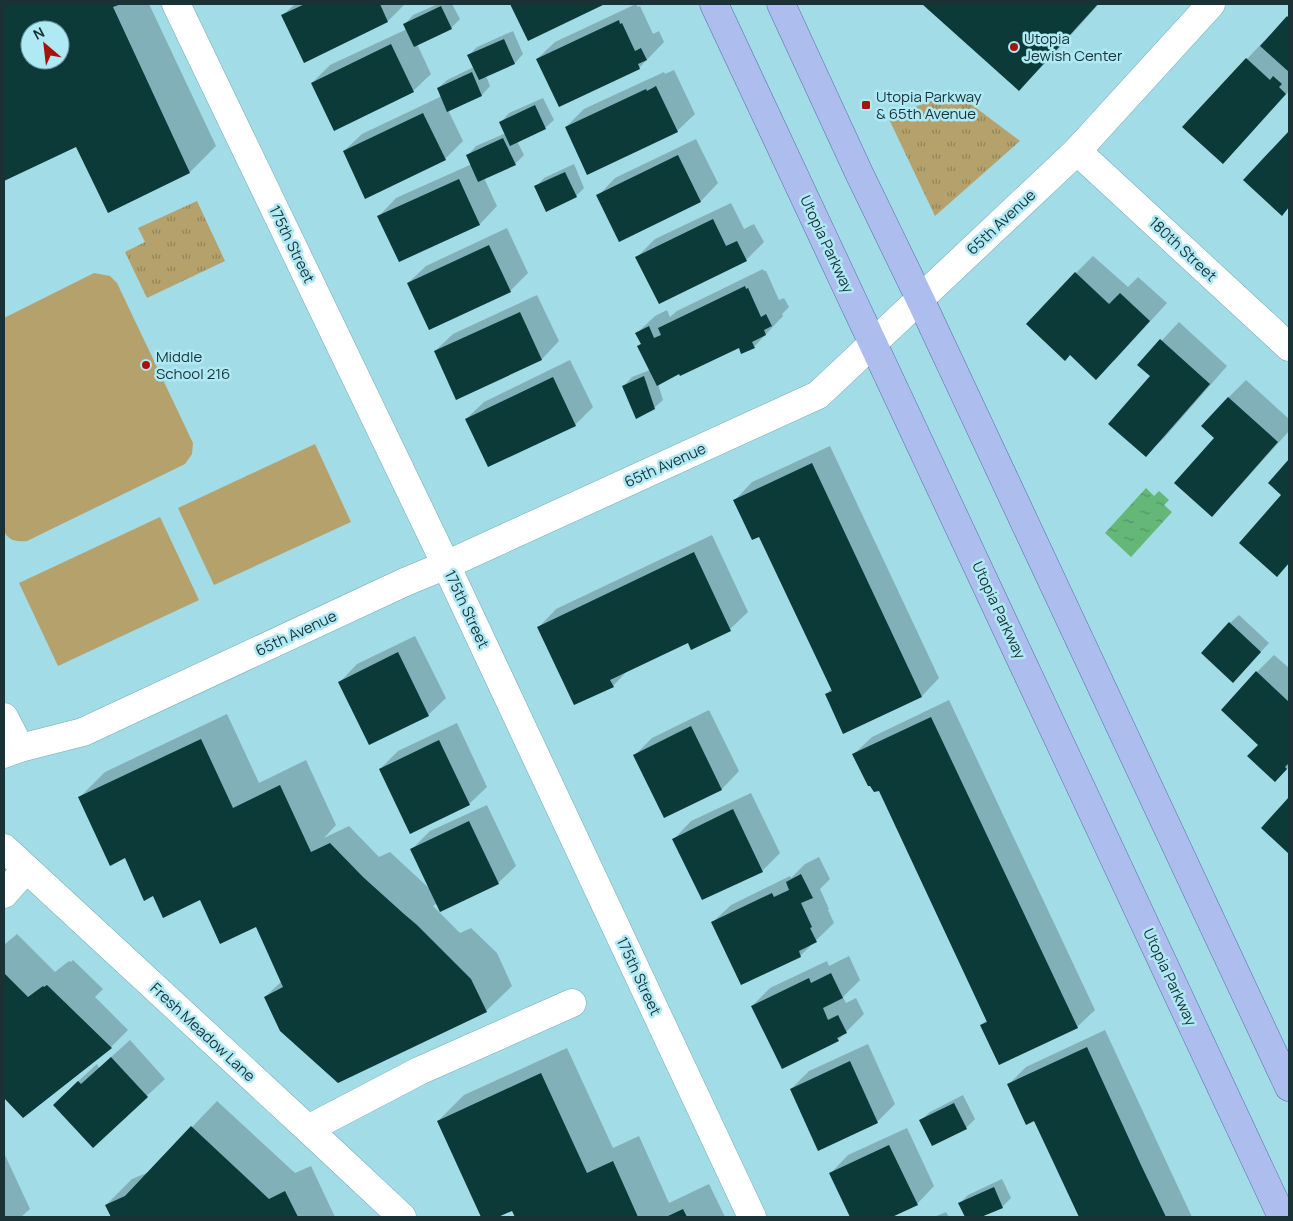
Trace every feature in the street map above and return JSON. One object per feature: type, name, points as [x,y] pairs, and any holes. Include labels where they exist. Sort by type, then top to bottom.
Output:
[{"type":"main road","name":"Utopia Parkway","points":[[714,4],[1282,1217]]},
{"type":"main road","points":[[781,4],[1289,1087]]},
{"type":"street","name":"175th Street","points":[[176,4],[446,565],[752,1217]]},
{"type":"street","name":"65th Avenue","points":[[12,751],[83,732],[396,586],[818,395],[1077,151],[1211,4]]},
{"type":"street","name":"180th Street","points":[[1077,151],[1289,347]]},
{"type":"street","points":[[4,717],[12,751]]},
{"type":"street","name":"Fresh Meadow Lane","points":[[4,848],[402,1217]]},
{"type":"street","points":[[4,894],[26,869]]},
{"type":"street","points":[[308,1129],[419,1071],[572,1003]]},
{"type":"green space","points":[[955,92],[1020,141],[935,216],[888,117]]},
{"type":"green space","points":[[197,201],[225,261],[147,298],[125,252],[145,242],[138,228]]},
{"type":"green space","points":[[94,273],[110,276],[117,283],[193,443],[192,454],[185,464],[27,541],[14,540],[8,537],[4,531],[4,318]]},
{"type":"green space","points":[[315,444],[351,522],[214,585],[178,508]]},
{"type":"green space","points":[[160,517],[199,600],[58,666],[19,583]]},
{"type":"water","points":[[1146,488],[1154,496],[1159,491],[1169,500],[1164,505],[1172,512],[1131,557],[1105,533]]},
{"type":"building","points":[[4,4],[121,4],[113,7],[190,173],[108,213],[76,147],[4,181]]},
{"type":"building","points":[[305,4],[380,4],[388,22],[304,63],[281,15]]},
{"type":"building","points":[[510,4],[605,4],[528,41]]},
{"type":"building","name":"Utopia Jewish Center","points":[[922,4],[1098,4],[1019,91]]},
{"type":"building","points":[[441,6],[452,29],[414,47],[403,24]]},
{"type":"building","points":[[1287,16],[1289,18],[1289,72],[1260,46]]},
{"type":"building","points":[[619,20],[635,51],[641,48],[647,60],[638,64],[640,69],[559,107],[536,59]]},
{"type":"building","points":[[504,39],[515,64],[479,80],[467,55]]},
{"type":"building","points":[[391,44],[414,92],[334,131],[311,83]]},
{"type":"building","points":[[1246,58],[1270,80],[1273,76],[1282,84],[1279,87],[1286,94],[1223,164],[1182,127]]},
{"type":"building","points":[[472,72],[482,96],[447,112],[437,88]]},
{"type":"building","points":[[656,86],[678,132],[587,175],[565,127]]},
{"type":"building","points":[[535,105],[546,129],[510,146],[499,122]]},
{"type":"building","points":[[423,113],[446,160],[365,199],[343,151]]},
{"type":"building","points":[[1289,131],[1289,207],[1282,216],[1243,180]]},
{"type":"building","points":[[503,138],[516,165],[478,182],[466,155]]},
{"type":"building","points":[[678,155],[701,202],[619,242],[596,195]]},
{"type":"building","points":[[565,172],[577,197],[546,212],[534,186]]},
{"type":"building","points":[[459,179],[480,225],[399,262],[377,216]]},
{"type":"building","points":[[713,219],[726,246],[737,241],[747,261],[659,304],[635,257]]},
{"type":"building","points":[[489,245],[511,292],[429,330],[407,283]]},
{"type":"building","points":[[1075,272],[1109,304],[1120,293],[1150,321],[1096,380],[1070,355],[1065,361],[1026,324]]},
{"type":"building","points":[[745,286],[746,289],[748,288],[761,317],[766,314],[772,326],[764,330],[766,335],[752,342],[755,348],[741,354],[739,348],[680,376],[679,374],[657,386],[637,346],[641,344],[635,333],[649,326],[654,338],[661,335],[658,328]]},
{"type":"building","points":[[520,312],[542,360],[456,400],[434,351]]},
{"type":"building","points":[[1160,339],[1210,384],[1146,457],[1108,424],[1150,376],[1137,365]]},
{"type":"building","points":[[644,376],[655,409],[636,419],[622,386]]},
{"type":"building","points":[[553,377],[576,426],[488,467],[465,419]]},
{"type":"building","points":[[1228,397],[1278,442],[1212,517],[1174,483],[1214,438],[1201,426]]},
{"type":"building","points":[[1289,459],[1289,563],[1277,577],[1239,543],[1281,495],[1268,483]]},
{"type":"building","points":[[812,463],[922,697],[843,734],[825,694],[832,691],[759,537],[752,540],[733,500]]},
{"type":"building","points":[[694,552],[731,631],[691,650],[688,643],[610,680],[614,687],[574,705],[537,627]]},
{"type":"building","points":[[1229,622],[1261,652],[1233,683],[1201,653]]},
{"type":"building","points":[[398,652],[429,716],[369,745],[338,682]]},
{"type":"building","points":[[1256,671],[1289,702],[1289,763],[1285,767],[1287,769],[1275,782],[1247,756],[1258,745],[1221,710]]},
{"type":"building","points":[[931,717],[1078,1028],[999,1065],[980,1025],[987,1022],[879,791],[874,792],[868,786],[852,754]]},
{"type":"building","points":[[691,726],[722,790],[664,818],[633,755]]},
{"type":"building","points":[[201,739],[233,808],[280,785],[311,852],[330,843],[363,877],[417,925],[471,979],[487,1012],[338,1083],[280,1031],[264,997],[283,987],[256,927],[220,944],[200,900],[163,918],[153,896],[144,901],[125,858],[110,866],[78,797]]},
{"type":"building","points":[[439,740],[470,805],[410,834],[379,769]]},
{"type":"building","points":[[1289,797],[1289,854],[1261,828]]},
{"type":"building","points":[[733,809],[763,872],[702,900],[672,839]]},
{"type":"building","points":[[469,821],[499,884],[440,912],[410,849]]},
{"type":"building","points":[[801,874],[813,898],[801,903],[817,942],[799,951],[801,957],[741,985],[711,922],[772,893],[774,897],[789,890],[786,882]]},
{"type":"building","points":[[4,973],[28,997],[47,985],[112,1048],[23,1118],[4,1098]]},
{"type":"building","points":[[831,973],[843,998],[823,1008],[828,1020],[838,1015],[847,1033],[837,1038],[839,1041],[782,1069],[751,1006],[809,978],[811,983]]},
{"type":"building","points":[[1087,1047],[1166,1217],[1079,1217],[1034,1121],[1026,1125],[1007,1084]]},
{"type":"building","points":[[111,1057],[148,1097],[93,1148],[53,1105],[78,1081],[81,1084]]},
{"type":"building","points":[[850,1061],[878,1123],[818,1151],[790,1089]]},
{"type":"building","points":[[541,1073],[587,1173],[613,1161],[638,1217],[515,1217],[512,1211],[498,1217],[481,1217],[437,1121]]},
{"type":"building","points":[[954,1103],[967,1129],[932,1146],[919,1120]]},
{"type":"building","points":[[191,1126],[269,1199],[285,1191],[298,1217],[111,1217],[105,1205],[125,1196]]},
{"type":"building","points":[[889,1145],[918,1205],[892,1217],[850,1217],[829,1173]]},
{"type":"building","points":[[994,1187],[1003,1208],[981,1217],[965,1217],[958,1203]]},
{"type":"building","points":[[683,1209],[687,1217],[666,1217]]},
{"type":"place","name":"Utopia Jewish Center","points":[[1014,47]]},
{"type":"place","name":"Utopia Parkway & 65th Avenue","points":[[866,105]]},
{"type":"place","name":"Middle School 216","points":[[146,365]]}]
